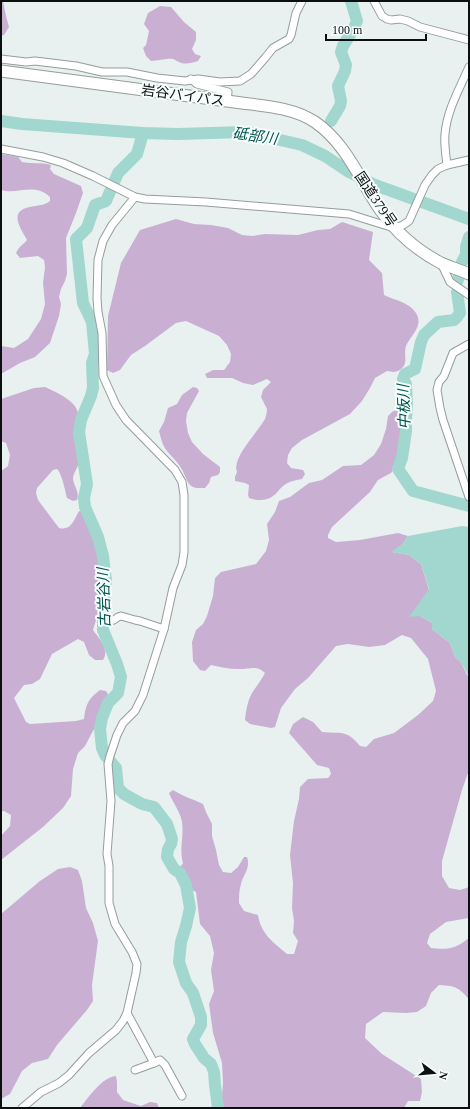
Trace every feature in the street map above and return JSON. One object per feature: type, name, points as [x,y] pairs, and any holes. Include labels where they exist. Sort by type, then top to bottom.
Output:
[{"type":"highway","name":"岩谷バイパス","points":[[1,71],[279,108],[314,122],[330,134],[348,156]]},
{"type":"highway","name":"国道379号","points":[[348,156],[381,211],[394,228],[416,247],[441,262],[469,274]]},
{"type":"street","points":[[1,59],[76,66],[102,72],[127,72],[185,82],[198,79],[220,82],[240,81],[251,74],[272,48],[289,39],[296,13],[302,1]]},
{"type":"street","points":[[374,1],[382,16],[387,19],[400,19],[408,21],[420,27],[469,40]]},
{"type":"street","points":[[447,165],[445,133],[448,119],[454,100],[469,67]]},
{"type":"street","points":[[182,76],[189,78],[197,84],[228,92],[227,101]]},
{"type":"street","points":[[1,149],[43,157],[62,163],[94,176],[135,197],[145,199],[206,202],[349,214],[394,228],[409,221],[425,185],[438,169],[447,165],[469,160]]},
{"type":"street","points":[[22,1108],[41,1092],[59,1083],[69,1075],[89,1053],[116,1030],[127,1013],[136,973],[137,964],[132,952],[115,924],[109,903],[109,866],[107,854],[111,801],[108,764],[117,734],[124,723],[135,711],[143,695],[164,629],[173,588],[182,565],[184,552],[184,495],[182,482],[175,470],[126,420],[116,404],[103,376],[102,333],[97,298],[98,260],[103,241],[112,225],[135,197]]},
{"type":"street","points":[[441,262],[450,282],[469,295]]},
{"type":"street","points":[[469,344],[453,353],[444,376],[439,382],[437,390],[443,420],[469,497]]},
{"type":"street","points":[[107,621],[114,620],[121,616],[164,629]]},
{"type":"street","points":[[127,1013],[154,1063]]},
{"type":"street","points":[[135,1070],[160,1060],[165,1065],[182,1096]]},
{"type":"shaded area","points":[[1,1],[3,1],[9,27],[4,35],[1,36]]},
{"type":"shaded area","points":[[160,6],[171,7],[184,22],[196,32],[196,40],[192,49],[195,54],[201,56],[198,61],[186,64],[174,59],[151,61],[146,56],[143,48],[146,45],[149,31],[144,24],[148,13]]},
{"type":"shaded area","points":[[1,154],[18,157],[22,162],[51,165],[50,169],[54,174],[81,186],[83,193],[66,238],[67,274],[59,297],[61,304],[59,316],[50,343],[35,357],[20,363],[1,374],[1,346],[14,348],[28,339],[41,319],[45,304],[43,283],[45,267],[44,260],[38,256],[20,258],[16,253],[27,240],[18,223],[18,214],[21,210],[50,201],[50,197],[38,190],[1,190]]},
{"type":"shaded area","points":[[176,219],[194,224],[228,228],[242,235],[252,236],[265,234],[298,235],[318,230],[330,229],[342,222],[373,232],[369,260],[382,273],[384,295],[409,306],[416,313],[418,318],[418,326],[406,346],[405,364],[403,367],[396,372],[387,371],[375,378],[362,401],[350,414],[302,440],[292,448],[288,455],[287,463],[291,468],[303,470],[305,474],[302,479],[286,484],[271,498],[265,500],[249,498],[249,485],[235,481],[235,477],[237,472],[236,466],[241,453],[265,419],[267,409],[261,397],[263,390],[271,382],[267,379],[253,385],[243,383],[232,378],[207,378],[205,374],[213,370],[224,370],[230,362],[231,354],[227,345],[219,336],[186,321],[176,323],[131,355],[120,370],[113,373],[107,370],[108,316],[121,263],[140,230]]},
{"type":"shaded area","points":[[45,387],[68,399],[75,406],[78,413],[76,434],[79,459],[73,479],[78,497],[77,500],[73,501],[67,498],[62,478],[57,469],[53,470],[37,488],[36,493],[38,500],[59,528],[66,528],[72,524],[79,511],[82,512],[90,528],[99,553],[103,579],[99,616],[93,630],[103,644],[105,656],[103,660],[95,660],[89,655],[84,642],[78,639],[52,654],[40,679],[32,684],[24,685],[14,698],[26,722],[30,724],[76,721],[84,719],[90,699],[100,690],[106,691],[108,694],[98,715],[94,729],[85,746],[78,753],[73,769],[71,796],[63,808],[43,827],[1,860],[1,836],[10,826],[11,815],[1,811],[1,471],[8,466],[10,455],[6,443],[1,441],[1,399],[34,388]]},
{"type":"shaded area","points":[[193,387],[197,388],[199,391],[187,413],[186,421],[188,433],[192,442],[203,454],[220,467],[220,472],[218,475],[211,477],[205,488],[195,488],[189,484],[182,470],[164,446],[159,431],[164,422],[168,408],[177,404],[182,395]]},
{"type":"shaded area","points":[[401,410],[404,413],[403,444],[399,461],[391,473],[378,480],[370,492],[332,527],[328,538],[336,542],[360,540],[398,533],[408,536],[403,544],[392,552],[409,555],[421,564],[429,590],[420,616],[432,623],[432,629],[450,643],[455,657],[461,662],[467,675],[469,676],[469,770],[442,861],[442,876],[449,888],[460,890],[469,887],[469,918],[446,922],[430,934],[427,943],[431,948],[447,949],[455,947],[469,938],[469,999],[456,988],[439,985],[431,993],[426,1006],[417,1012],[383,1012],[366,1024],[365,1038],[382,1054],[421,1079],[422,1092],[420,1101],[408,1101],[404,1108],[221,1108],[223,1083],[222,1063],[213,1033],[209,1004],[214,991],[211,970],[214,953],[210,936],[200,924],[196,892],[187,887],[185,878],[179,869],[183,863],[181,853],[182,822],[180,814],[169,793],[173,790],[203,804],[212,824],[212,836],[219,865],[223,872],[231,873],[238,867],[244,857],[247,857],[248,865],[240,886],[239,903],[244,911],[258,915],[265,933],[272,941],[287,954],[294,954],[298,941],[293,933],[293,883],[290,855],[300,787],[308,779],[328,778],[331,774],[329,768],[317,765],[289,733],[293,724],[303,717],[313,722],[322,732],[343,733],[351,737],[360,746],[366,747],[374,739],[394,733],[418,715],[433,701],[436,691],[428,659],[411,638],[402,635],[385,645],[369,647],[348,644],[336,646],[308,678],[295,689],[281,708],[275,727],[271,728],[250,724],[245,720],[250,697],[265,673],[262,670],[255,668],[234,669],[211,665],[205,671],[200,670],[193,661],[192,642],[196,630],[203,624],[207,616],[213,596],[215,578],[221,572],[256,564],[266,551],[269,540],[267,524],[275,512],[279,501],[290,497],[309,483],[322,480],[343,466],[361,465],[374,455],[381,444],[386,429],[388,416],[393,411]]},
{"type":"shaded area","points":[[462,526],[469,527],[469,676],[461,662],[455,657],[450,643],[432,629],[432,623],[420,616],[409,617],[429,589],[421,564],[409,555],[391,552],[403,544],[408,536]]},
{"type":"shaded area","points":[[70,867],[78,870],[82,881],[86,908],[93,923],[98,941],[92,985],[93,1001],[57,1045],[48,1059],[32,1063],[22,1071],[10,1094],[1,1099],[1,914],[40,881],[58,869]]},
{"type":"shaded area","points":[[116,1076],[117,1092],[123,1100],[141,1106],[150,1102],[157,1103],[159,1108],[80,1108],[101,1084],[111,1077]]},
{"type":"waterway","points":[[331,121],[340,106],[341,101],[338,86],[345,71],[346,65],[341,52],[357,21],[351,1]]},
{"type":"waterway","name":"砥部川","points":[[1,121],[22,124],[143,133],[178,134],[245,132],[302,145],[325,156],[349,172],[375,185],[469,219]]},
{"type":"waterway","name":"古岩谷川","points":[[143,133],[137,154],[118,173],[106,201],[95,205],[87,228],[76,239],[83,303],[92,322],[95,354],[92,363],[93,388],[81,420],[79,432],[87,484],[84,498],[85,507],[98,537],[103,556],[106,581],[103,609],[103,630],[121,677],[118,693],[108,703],[102,718],[100,729],[102,748],[105,755],[116,768],[118,788],[124,794],[142,804],[154,807],[167,824],[172,839],[167,857],[174,869],[180,873],[186,885],[190,908],[181,942],[179,962],[186,983],[193,993],[201,1017],[201,1025],[193,1039],[204,1058],[211,1064],[214,1072],[218,1108]]},
{"type":"waterway","name":"中板川","points":[[462,262],[466,255],[466,247],[469,237]]},
{"type":"waterway","name":"中板川","points":[[457,282],[459,277]]},
{"type":"waterway","name":"中板川","points":[[457,292],[460,313],[454,320],[438,322],[424,335],[415,369],[405,374],[403,379],[406,384],[406,431],[402,458],[398,469],[413,491],[469,506]]}]
